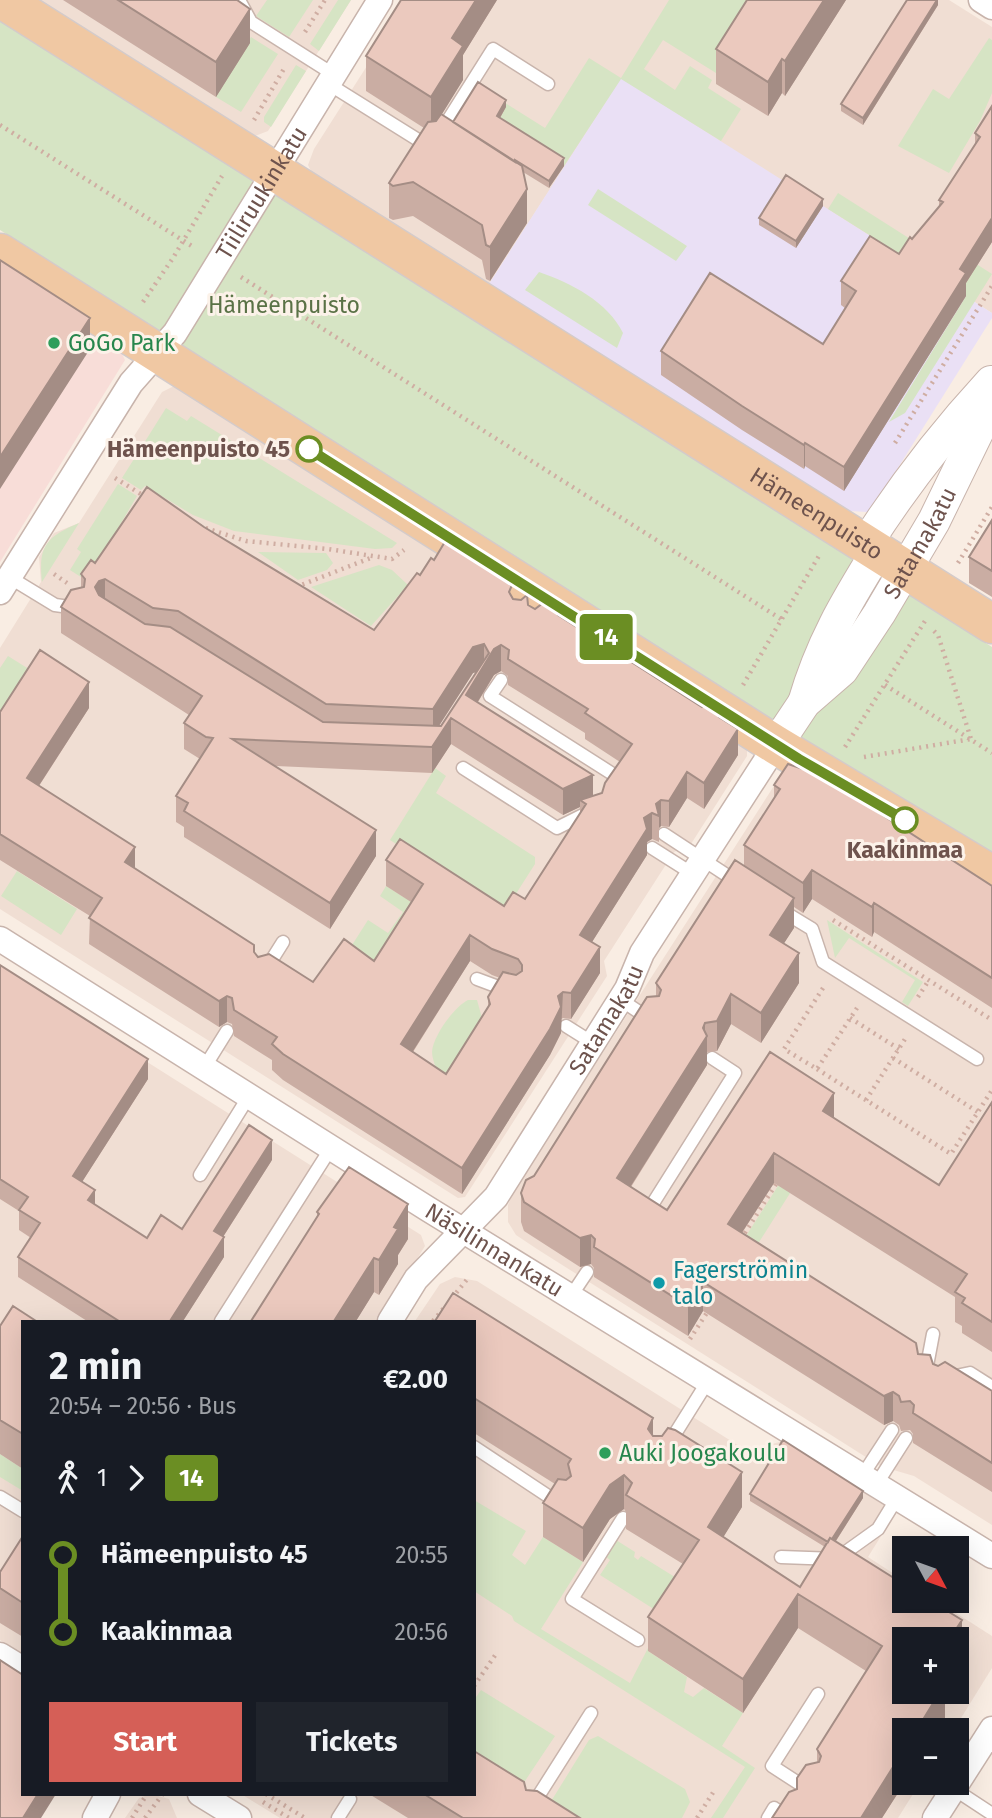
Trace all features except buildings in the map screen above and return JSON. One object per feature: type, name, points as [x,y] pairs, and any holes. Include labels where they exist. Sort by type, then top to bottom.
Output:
[{"type":"main road","name":"Hämeenpuisto","points":[[3,0],[992,624]]},
{"type":"main road","points":[[0,253],[158,353],[538,605],[776,745],[840,766],[992,875]]},
{"type":"street","name":"Tiiliruukinkatu","points":[[5,584],[131,383],[175,332],[380,0]]},
{"type":"street","points":[[981,0],[992,7]]},
{"type":"street","name":"Satamakatu","points":[[391,1320],[416,1279],[496,1197],[621,1000],[642,953],[803,703],[842,670],[883,555],[896,496],[946,431],[992,381]]},
{"type":"street","name":"Satamakatu","points":[[883,555],[934,521],[992,402]]},
{"type":"street","name":"Näsilinnankatu","points":[[0,939],[331,1148],[992,1556]]},
{"type":"street","points":[[0,1655],[21,1668]]},
{"type":"street","points":[[969,1769],[989,1742]]},
{"type":"street","points":[[935,1818],[950,1795]]},
{"type":"street","points":[[95,1818],[107,1796]]},
{"type":"street","points":[[204,1796],[239,1818]]},
{"type":"lane","points":[[239,0],[251,22],[431,148],[443,141],[493,49],[548,84]]},
{"type":"lane","points":[[5,584],[55,605],[77,608]]},
{"type":"lane","points":[[501,680],[491,696],[611,773]]},
{"type":"lane","points":[[463,768],[557,828],[593,810],[597,812]]},
{"type":"lane","points":[[664,834],[698,866]]},
{"type":"lane","points":[[652,848],[746,888]]},
{"type":"lane","points":[[766,900],[812,929],[822,962],[977,1059]]},
{"type":"lane","points":[[262,975],[283,942]]},
{"type":"lane","points":[[477,979],[514,993]]},
{"type":"lane","points":[[621,1000],[652,1020]]},
{"type":"lane","points":[[566,1026],[593,1043]]},
{"type":"lane","points":[[204,1068],[227,1031]]},
{"type":"lane","points":[[650,1208],[735,1073],[712,1058]]},
{"type":"lane","points":[[200,1175],[249,1096]]},
{"type":"lane","points":[[222,1320],[331,1148]]},
{"type":"lane","points":[[571,1296],[587,1272]]},
{"type":"lane","points":[[924,1378],[933,1334]]},
{"type":"lane","points":[[938,1387],[943,1379],[970,1373],[992,1387]]},
{"type":"lane","points":[[664,1451],[708,1381]]},
{"type":"lane","points":[[781,1557],[836,1559],[878,1529],[879,1486],[892,1430]]},
{"type":"lane","points":[[879,1486],[906,1438]]},
{"type":"lane","points":[[476,1448],[563,1506]]},
{"type":"lane","points":[[0,1497],[21,1510]]},
{"type":"lane","points":[[623,1518],[572,1599],[638,1640]]},
{"type":"lane","points":[[812,1791],[772,1766],[818,1694]]},
{"type":"lane","points":[[532,1818],[539,1795],[591,1713]]},
{"type":"lane","points":[[963,1795],[992,1814]]},
{"type":"lane","points":[[338,1818],[350,1799]]},
{"type":"lane","points":[[768,1818],[774,1808],[790,1818]]},
{"type":"path","points":[[0,125],[201,252]]},
{"type":"path","points":[[142,303],[184,241],[238,148]]},
{"type":"path","points":[[237,275],[782,620]]},
{"type":"path","points":[[892,447],[992,286]]},
{"type":"path","points":[[115,478],[144,496]]},
{"type":"path","points":[[137,507],[146,493],[157,499]]},
{"type":"path","points":[[955,567],[992,507]]},
{"type":"path","points":[[188,519],[231,546]]},
{"type":"path","points":[[198,525],[246,541],[392,559],[414,544]]},
{"type":"path","points":[[296,587],[373,557]]},
{"type":"path","points":[[736,697],[818,559]]},
{"type":"path","points":[[54,574],[75,590]]},
{"type":"path","points":[[285,580],[307,594]]},
{"type":"path","points":[[922,624],[836,760],[840,766],[971,739]]},
{"type":"path","points":[[934,631],[939,635],[971,739]]},
{"type":"path","points":[[885,685],[992,753]]},
{"type":"path","points":[[875,946],[992,1020]]},
{"type":"path","points":[[834,970],[784,1049],[951,1154],[992,1090]]},
{"type":"path","points":[[817,1069],[868,991]]},
{"type":"path","points":[[850,1018],[899,1049]]},
{"type":"path","points":[[866,1100],[916,1021]]},
{"type":"path","points":[[893,1058],[978,1112]]},
{"type":"path","points":[[739,1242],[781,1175]]},
{"type":"path","points":[[434,1320],[469,1277]]},
{"type":"path","points":[[690,1341],[715,1301]]},
{"type":"path","points":[[476,1683],[496,1654]]},
{"type":"path","points":[[696,1818],[713,1791]]},
{"type":"path","points":[[132,1818],[146,1796]]},
{"type":"path","points":[[145,1818],[161,1796]]},
{"type":"path","points":[[269,1796],[304,1818]]},
{"type":"path","points":[[260,1800],[289,1818]]},
{"type":"shaded area","points":[[39,0],[351,0],[268,131],[255,136]]},
{"type":"shaded area","points":[[409,0],[949,0],[992,27],[992,313],[621,79],[489,284],[311,171],[308,165],[314,149]]},
{"type":"shaded area","points":[[621,78],[992,313],[992,318],[874,506],[867,512],[850,511],[489,284]]},
{"type":"shaded area","points":[[0,288],[50,308],[122,354],[125,360],[0,562]]},
{"type":"shaded area","points":[[174,386],[747,750],[747,756],[691,844],[674,852],[604,961],[607,976],[465,1197],[458,1198],[0,909],[0,648],[41,582],[39,557],[54,533],[79,523],[162,392]]},
{"type":"shaded area","points":[[779,778],[992,902],[992,1525],[914,1476],[880,1466],[537,1249],[516,1235],[508,1222],[508,1205],[513,1193]]},
{"type":"shaded area","points":[[0,969],[421,1235],[425,1246],[380,1320],[21,1320],[21,1654],[0,1640]]},
{"type":"shaded area","points":[[455,1277],[477,1281],[747,1451],[783,1441],[885,1506],[875,1523],[881,1536],[868,1557],[892,1573],[892,1614],[957,1614],[992,1636],[992,1668],[961,1718],[892,1718],[892,1795],[912,1795],[898,1818],[280,1818],[244,1796],[476,1796],[476,1320],[416,1320],[440,1284]]},
{"type":"shaded area","points":[[158,1796],[169,1799],[177,1818],[125,1818],[139,1798]]},
{"type":"green space","points":[[267,0],[313,0],[289,37],[256,16]]},
{"type":"green space","points":[[338,0],[351,0],[319,51],[310,44]]},
{"type":"green space","points":[[669,0],[763,0],[716,73],[663,40],[644,69],[675,90],[690,66],[712,80],[708,88],[741,109],[721,141],[621,79],[564,166],[497,123],[491,94],[545,128],[589,58],[621,78]]},
{"type":"green space","name":"Hämeenpuisto","points":[[0,21],[992,647],[992,859],[0,230]]},
{"type":"green space","points":[[251,37],[278,54],[241,112],[216,97]]},
{"type":"green space","points":[[989,38],[992,40],[992,93],[980,121],[949,173],[898,146],[933,89],[949,99]]},
{"type":"green space","points":[[296,65],[306,71],[271,127],[264,122],[264,117]]},
{"type":"green space","points":[[598,189],[687,246],[676,261],[588,205]]},
{"type":"green space","points":[[838,193],[926,249],[934,237],[992,274],[905,413],[889,422],[966,296],[828,209]]},
{"type":"green space","points":[[539,272],[576,288],[608,312],[623,333],[617,348],[525,290]]},
{"type":"green space","points":[[166,408],[187,421],[191,416],[397,543],[392,548],[375,549],[234,531],[193,515],[145,486],[141,490],[122,478]]},
{"type":"green space","points":[[118,484],[137,496],[87,581],[70,570],[81,552],[77,549]]},
{"type":"green space","points":[[79,523],[42,582],[41,560],[47,544],[59,533]]},
{"type":"green space","points":[[258,552],[326,553],[333,563],[327,570],[298,580]]},
{"type":"green space","points":[[379,565],[392,570],[408,585],[371,626],[311,587]]},
{"type":"green space","points":[[8,656],[40,676],[0,739],[0,668]]},
{"type":"green space","points":[[435,768],[446,776],[436,793],[535,857],[535,864],[503,914],[390,840]]},
{"type":"green space","points":[[17,871],[77,909],[61,935],[1,896]]},
{"type":"green space","points":[[386,886],[405,898],[435,891],[353,1020],[324,989],[368,920],[388,933],[403,912],[380,896]]},
{"type":"green space","points":[[827,920],[923,982],[908,1006],[902,1002],[915,980],[849,938],[835,958]]},
{"type":"green space","points":[[468,1000],[477,1000],[487,1036],[454,1081],[436,1070],[433,1045],[445,1023]]},
{"type":"green space","points":[[811,1134],[823,1141],[737,1277],[725,1269]]},
{"type":"green space","points":[[0,1454],[21,1468],[21,1490],[0,1477]]},
{"type":"green space","points":[[476,1501],[526,1531],[512,1555],[525,1565],[543,1537],[583,1562],[541,1629],[630,1683],[663,1619],[660,1613],[600,1575],[610,1560],[605,1556],[616,1540],[635,1552],[634,1557],[638,1560],[641,1556],[691,1587],[648,1651],[687,1677],[684,1692],[693,1697],[704,1688],[743,1713],[722,1746],[755,1768],[723,1818],[711,1818],[745,1767],[514,1621],[512,1616],[476,1592]]},
{"type":"green space","points":[[481,1690],[555,1736],[525,1781],[519,1784],[476,1763],[476,1697]]},
{"type":"green space","points":[[598,1736],[685,1789],[690,1802],[682,1818],[570,1818],[550,1803],[589,1740]]},
{"type":"bus line","name":"14","points":[[309,449],[799,759],[905,820]]},
{"type":"place","name":"GoGo Park","points":[[54,343]]},
{"type":"place","name":"Hämeenpuisto 45","points":[[309,449]]},
{"type":"place","name":"Kaakinmaa","points":[[905,820]]},
{"type":"place","name":"Fagerströmin talo","points":[[659,1283]]},
{"type":"place","name":"Auki Joogakoulu","points":[[605,1453]]}]
